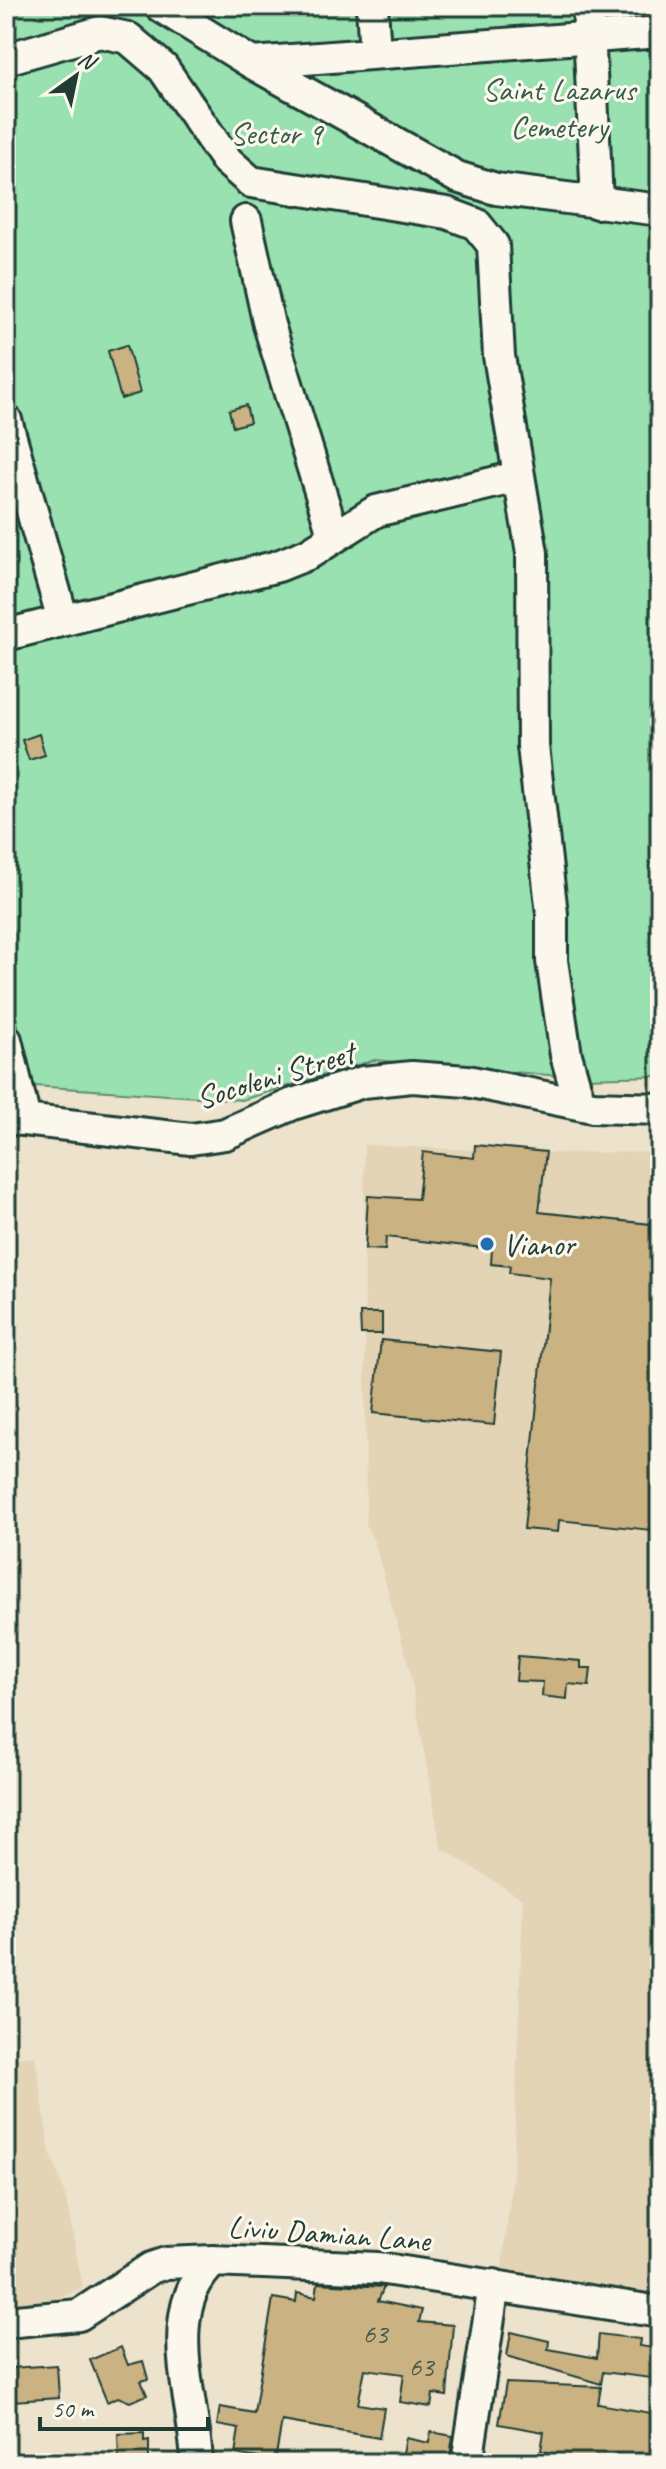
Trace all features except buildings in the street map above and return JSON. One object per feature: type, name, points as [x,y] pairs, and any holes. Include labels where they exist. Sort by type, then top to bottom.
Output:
[{"type":"street","points":[[160,6],[252,63],[457,177],[496,189],[660,210]]},
{"type":"street","points":[[372,6],[375,53]]},
{"type":"street","points":[[588,6],[597,203]]},
{"type":"street","points":[[6,59],[100,32],[128,38],[163,68],[226,160],[251,182],[447,213],[476,224],[493,245],[499,356],[532,553],[533,746],[552,914],[552,961],[566,1055],[580,1104]]},
{"type":"street","points":[[252,63],[660,32]]},
{"type":"street","points":[[246,221],[269,325],[334,537]]},
{"type":"street","points":[[6,420],[63,620]]},
{"type":"street","points":[[6,635],[278,566],[376,511],[517,477]]},
{"type":"street","points":[[6,1040],[15,1119]]},
{"type":"street","name":"Socoleni Street","points":[[15,1119],[191,1139],[225,1134],[293,1104],[363,1082],[412,1077],[467,1081],[622,1110],[660,1109]]},
{"type":"street","points":[[197,2463],[183,2332],[191,2293],[201,2272],[214,2261]]},
{"type":"street","name":"Liviu Damian Lane","points":[[6,2322],[79,2315],[151,2268],[166,2263],[214,2261],[378,2268],[660,2312]]},
{"type":"street","points":[[467,2463],[494,2285]]},
{"type":"shaded area","points":[[364,1145],[545,1153],[660,1152],[660,2294],[501,2274],[513,2176],[523,1899],[441,1848],[409,1667],[375,1544],[366,1525]]},
{"type":"shaded area","points":[[35,2056],[50,2152],[65,2194],[83,2288],[47,2303],[6,2306],[6,2059]]},
{"type":"green space","points":[[6,6],[660,6],[660,1076],[583,1078],[374,1060],[242,1100],[34,1086],[6,980]]},
{"type":"place","name":"Vianor","points":[[487,1244]]},
{"type":"park label","name":"Saint Lazarus Cemetery","points":[[559,108]]},
{"type":"park label","name":"Sector 9","points":[[276,133]]}]
